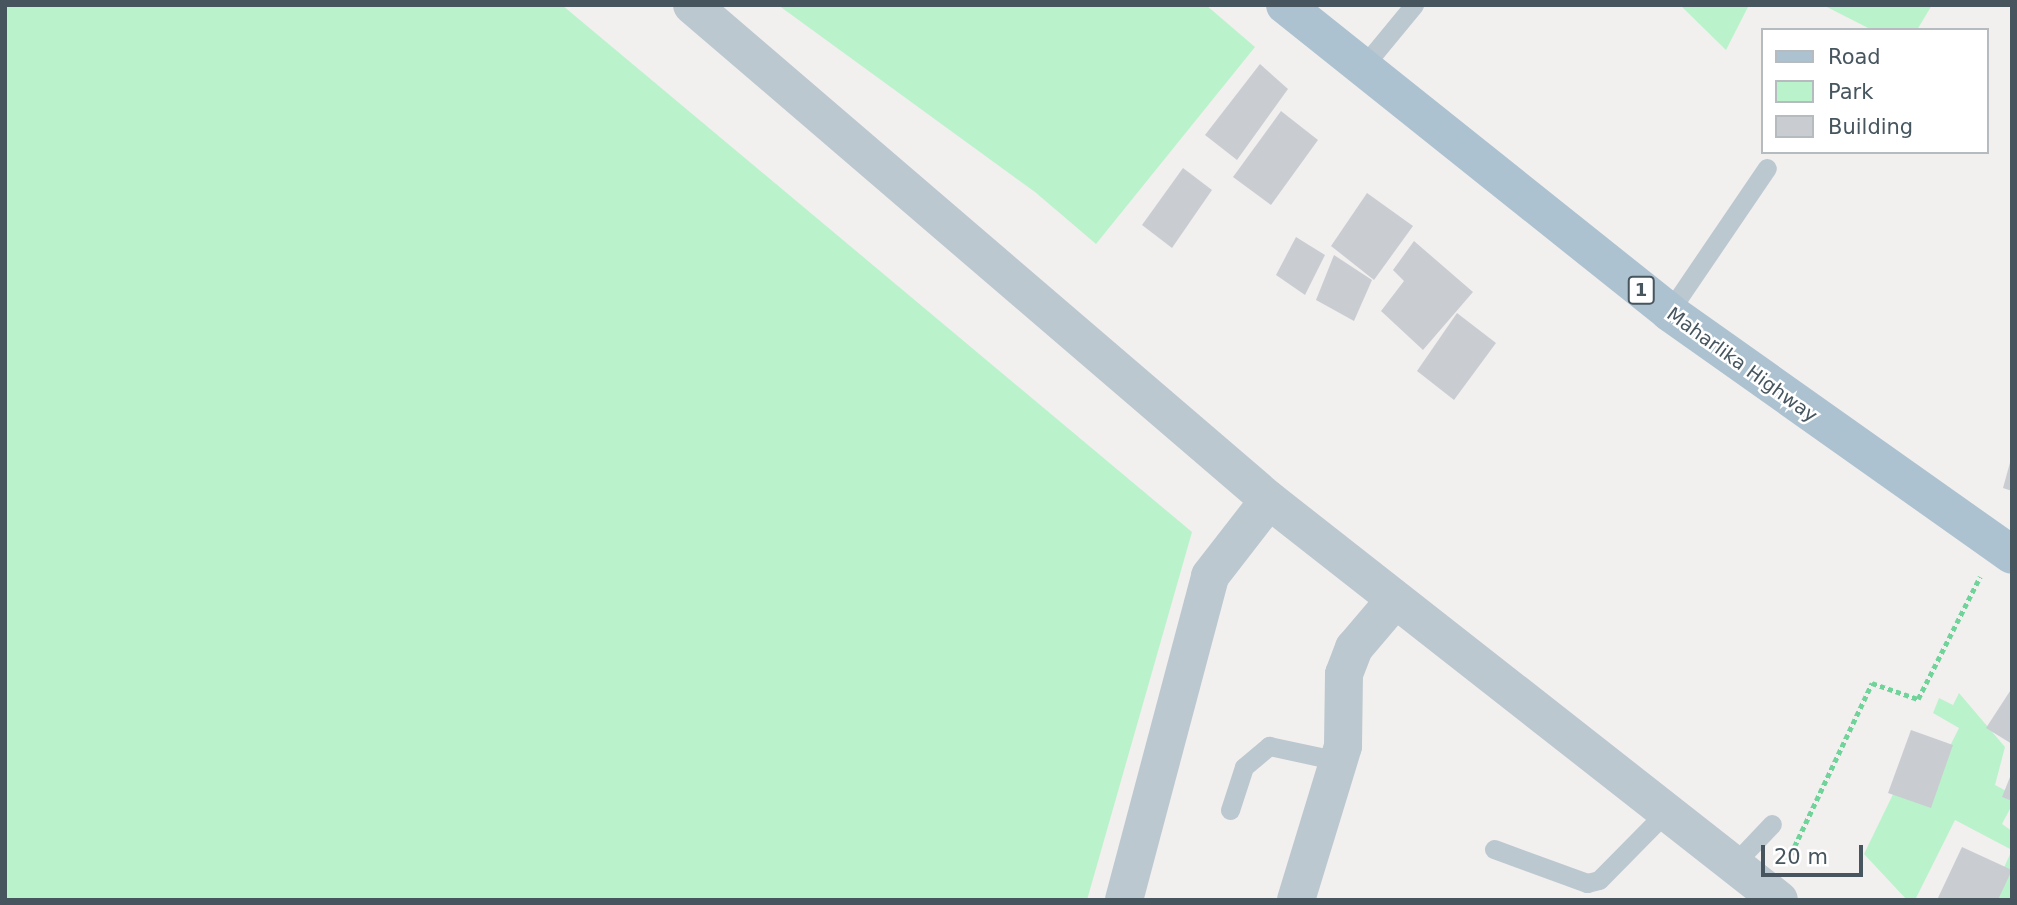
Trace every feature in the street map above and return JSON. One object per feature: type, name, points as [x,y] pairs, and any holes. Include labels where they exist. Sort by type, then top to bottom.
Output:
[{"type":"main road","name":"Maharlika Highway","points":[[1285,5],[1669,312],[2004,550]]},
{"type":"street","points":[[692,5],[1269,500],[1394,601],[1774,895]]},
{"type":"street","points":[[1124,900],[1210,576],[1269,500]]},
{"type":"street","points":[[1296,900],[1343,746],[1345,674],[1354,648],[1394,601]]},
{"type":"lane","points":[[1362,68],[1414,5]]},
{"type":"lane","points":[[1669,312],[1767,168]]},
{"type":"lane","points":[[1230,810],[1244,767],[1258,751],[1269,746],[1339,761]]},
{"type":"lane","points":[[1494,849],[1587,883],[1599,880],[1666,812]]},
{"type":"lane","points":[[1734,864],[1772,824]]},
{"type":"path","points":[[1774,895],[1872,684],[1918,699],[2004,550]]},
{"type":"green space","points":[[5,5],[562,5],[1192,532],[1087,900],[5,900]]},
{"type":"green space","points":[[778,5],[1206,5],[1255,47],[1096,244],[1035,192]]},
{"type":"green space","points":[[1680,5],[1749,5],[1726,50]]},
{"type":"green space","points":[[1823,5],[1932,5],[1918,28],[1868,28]]},
{"type":"green space","points":[[1959,693],[2005,747],[1995,785],[2012,794],[2012,805],[2002,824],[2012,831],[2012,850],[1955,820],[1915,900],[1907,900],[1864,854],[1898,784],[1927,792],[1959,728],[1933,713],[1939,698],[1953,705]]},
{"type":"green space","points":[[2012,850],[2012,900],[1989,900]]},
{"type":"building","points":[[1260,64],[1288,89],[1237,160],[1205,135]]},
{"type":"building","points":[[1281,111],[1318,140],[1271,205],[1233,177]]},
{"type":"building","points":[[1183,168],[1212,190],[1172,248],[1142,225]]},
{"type":"building","points":[[1367,193],[1413,226],[1374,280],[1331,246]]},
{"type":"building","points":[[1296,237],[1325,255],[1305,295],[1276,275]]},
{"type":"building","points":[[1414,241],[1473,292],[1423,350],[1381,311],[1404,281],[1393,270]]},
{"type":"building","points":[[1334,255],[1372,280],[1354,321],[1316,300]]},
{"type":"building","points":[[1457,313],[1496,343],[1454,400],[1417,371]]},
{"type":"building","points":[[2012,459],[2012,491],[2003,488]]},
{"type":"building","points":[[2012,688],[2012,744],[1986,728]]},
{"type":"building","points":[[1911,730],[1953,745],[1931,808],[1888,793]]},
{"type":"building","points":[[2012,772],[2012,801],[2002,797]]},
{"type":"building","points":[[1962,847],[2012,870],[1998,900],[1937,900]]}]
